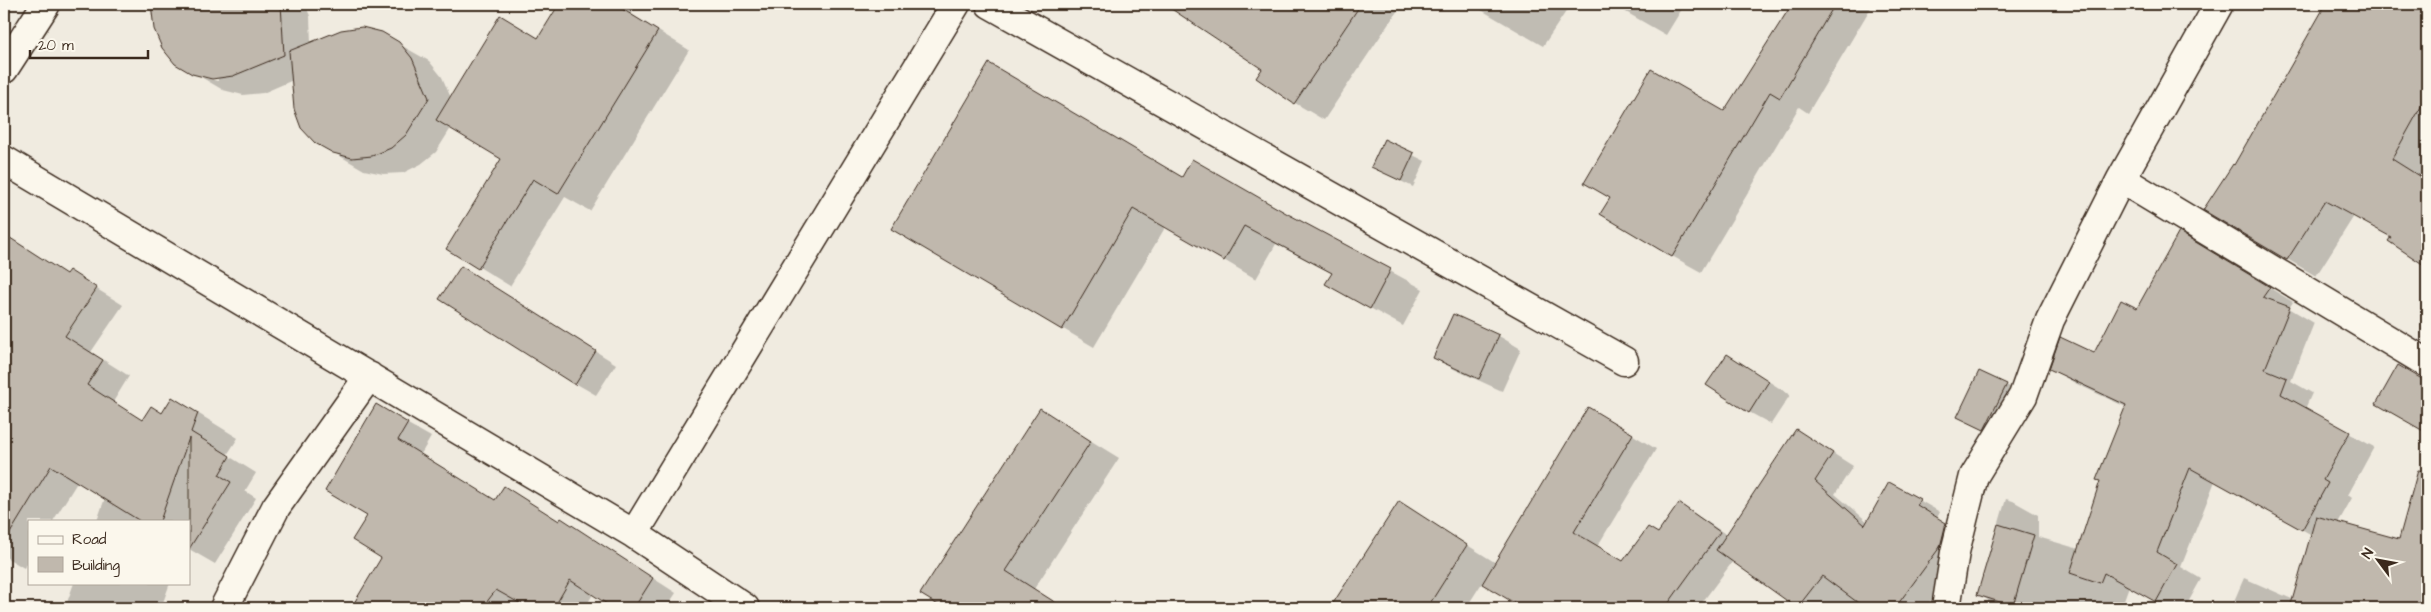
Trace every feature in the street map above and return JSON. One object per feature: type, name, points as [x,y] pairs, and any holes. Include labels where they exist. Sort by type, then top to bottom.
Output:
[{"type":"street","points":[[4,69],[46,4]]},
{"type":"street","points":[[634,534],[956,4]]},
{"type":"street","points":[[990,4],[1624,361]]},
{"type":"street","points":[[1946,608],[1954,552],[1974,476],[2023,396],[2050,320],[2121,179],[2219,4]]},
{"type":"street","points":[[4,162],[634,534],[745,608]]},
{"type":"street","points":[[2121,179],[2427,363]]},
{"type":"street","points":[[224,608],[276,507],[369,376]]},
{"type":"building","points":[[151,4],[281,4],[284,55],[233,76],[212,79],[192,74],[175,64],[162,48],[154,29]]},
{"type":"building","points":[[559,4],[614,4],[658,31],[558,194],[533,179],[478,269],[446,249],[501,159],[436,120],[500,15],[538,38]]},
{"type":"building","points":[[1164,4],[1361,4],[1294,104],[1256,78],[1262,69]]},
{"type":"building","points":[[1792,4],[1835,4],[1780,98],[1770,92],[1672,257],[1600,214],[1610,198],[1584,183],[1651,69],[1724,111]]},
{"type":"building","points":[[2326,4],[2427,4],[2427,96],[2392,159],[2427,181],[2427,267],[2388,241],[2391,237],[2325,201],[2287,260],[2203,210],[2234,165]]},
{"type":"building","points":[[362,27],[382,32],[399,42],[412,58],[429,98],[406,135],[391,148],[372,156],[352,158],[333,153],[315,143],[301,128],[294,109],[289,51],[341,30]]},
{"type":"building","points":[[989,63],[1182,177],[1192,159],[1286,213],[1391,269],[1370,309],[1325,284],[1332,273],[1244,226],[1224,261],[1133,209],[1062,330],[891,229]]},
{"type":"building","points":[[1384,139],[1414,153],[1401,181],[1371,167]]},
{"type":"building","points":[[2179,232],[2270,287],[2263,297],[2290,307],[2265,369],[2287,378],[2281,394],[2350,432],[2323,480],[2328,483],[2302,530],[2190,468],[2157,552],[2177,564],[2156,602],[2104,573],[2100,583],[2070,573],[2100,481],[2096,480],[2126,405],[2049,369],[2060,337],[2094,353],[2121,300],[2137,308]]},
{"type":"building","points":[[4,234],[66,274],[69,270],[97,288],[65,336],[103,360],[87,385],[142,420],[151,406],[162,413],[172,397],[198,413],[191,432],[230,456],[219,475],[231,482],[190,547],[189,438],[160,520],[138,520],[51,466],[4,543]]},
{"type":"building","points":[[461,266],[596,351],[575,385],[439,299]]},
{"type":"building","points":[[1453,314],[1499,335],[1479,379],[1433,358]]},
{"type":"building","points":[[1727,354],[1769,381],[1749,413],[1706,385]]},
{"type":"building","points":[[2398,365],[2427,382],[2427,433],[2376,404]]},
{"type":"building","points":[[1979,371],[2007,384],[1984,430],[1957,417]]},
{"type":"building","points":[[376,404],[408,423],[398,440],[495,500],[504,486],[559,521],[561,518],[653,578],[634,608],[613,608],[570,580],[554,608],[528,608],[496,590],[482,608],[351,608],[381,558],[352,540],[367,516],[325,491]]},
{"type":"building","points":[[1588,407],[1633,434],[1574,532],[1623,561],[1648,527],[1658,533],[1679,503],[1720,532],[1665,608],[1523,608],[1482,584]]},
{"type":"building","points":[[1040,408],[1091,441],[1006,571],[1064,608],[943,608],[920,594]]},
{"type":"building","points":[[1796,429],[1833,453],[1815,481],[1865,525],[1889,482],[1920,499],[1917,505],[1946,523],[1940,547],[1895,608],[1865,608],[1822,576],[1797,608],[1716,550]]},
{"type":"building","points":[[2418,470],[2427,471],[2427,608],[2290,608],[2316,516],[2399,539]]},
{"type":"building","points":[[1399,501],[1467,545],[1427,608],[1330,608]]},
{"type":"building","points":[[1998,524],[2034,535],[2013,606],[1977,595]]}]
